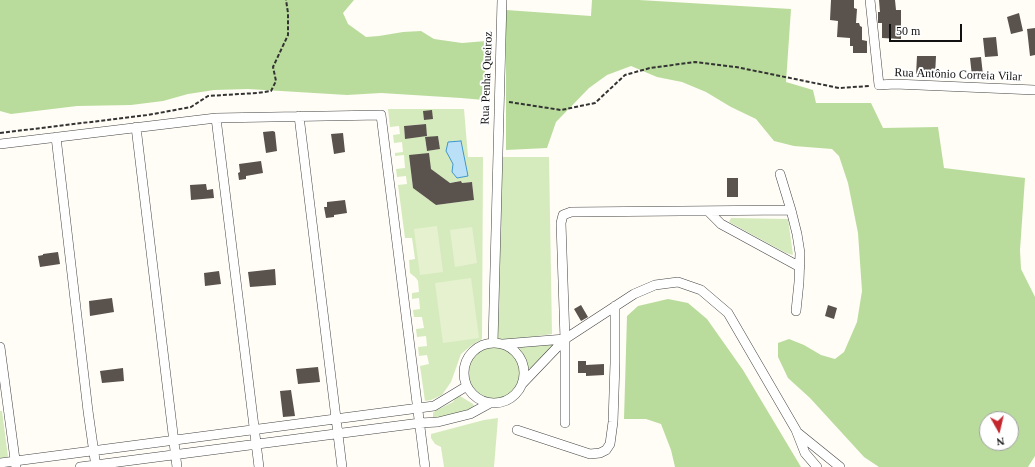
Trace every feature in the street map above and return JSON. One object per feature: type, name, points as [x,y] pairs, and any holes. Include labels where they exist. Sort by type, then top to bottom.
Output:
[{"type":"street","name":"Rua Penha Queiroz","points":[[493,343],[498,101],[502,0]]},
{"type":"street","points":[[870,0],[879,85]]},
{"type":"street","name":"Rua Antônio Correia Vilar","points":[[879,85],[895,84],[1035,90]]},
{"type":"street","points":[[0,144],[216,118],[381,115],[425,467]]},
{"type":"street","points":[[299,116],[342,467]]},
{"type":"street","points":[[216,118],[259,467]]},
{"type":"street","points":[[136,127],[177,467]]},
{"type":"street","points":[[56,137],[88,411],[96,466]]},
{"type":"street","points":[[780,174],[797,234],[800,267],[796,310]]},
{"type":"street","points":[[565,423],[565,339],[561,223],[563,215],[571,212],[791,210]]},
{"type":"street","points":[[708,211],[721,224],[800,267]]},
{"type":"street","points":[[565,339],[485,344],[477,348],[468,357],[464,369],[466,386],[472,394],[480,400],[490,403],[509,399],[517,393],[522,384],[565,339],[634,294],[655,285],[678,282],[701,290],[728,313],[796,430],[805,453],[816,467]]},
{"type":"street","points":[[517,430],[590,454],[600,453],[606,450],[610,444],[613,422],[615,306]]},
{"type":"street","points":[[503,344],[512,349],[519,356],[523,365],[524,375],[522,384]]},
{"type":"street","points":[[0,347],[16,464]]},
{"type":"street","points":[[0,462],[16,464],[94,450],[434,406],[466,386]]},
{"type":"street","points":[[80,467],[338,433],[438,422],[470,414],[490,403]]},
{"type":"street","points":[[796,430],[840,467]]},
{"type":"path","points":[[0,133],[148,115],[191,107],[208,96],[271,91],[276,81],[273,67],[288,36],[288,13],[286,0]]},
{"type":"path","points":[[498,101],[560,110],[595,102],[625,75],[650,68],[695,62],[736,67],[839,88],[879,85]]},
{"type":"green space","points":[[0,0],[354,0],[343,13],[348,24],[366,37],[421,31],[434,39],[462,43],[486,41],[484,100],[381,93],[347,95],[248,89],[214,90],[188,94],[163,101],[131,105],[77,106],[11,114],[0,111]]},
{"type":"green space","points":[[592,0],[639,0],[791,9],[786,82],[813,90],[816,103],[871,103],[883,128],[938,127],[944,168],[1025,178],[1020,250],[1021,269],[1035,297],[1035,456],[1028,467],[879,467],[864,457],[810,398],[788,378],[778,357],[778,343],[789,339],[804,345],[821,355],[835,359],[844,352],[857,322],[862,291],[858,233],[848,183],[839,156],[832,149],[794,146],[774,141],[756,119],[731,107],[706,92],[682,82],[657,77],[631,66],[607,75],[589,88],[556,122],[547,148],[506,150],[506,10],[591,16]]},
{"type":"green space","points":[[388,109],[464,109],[468,157],[483,157],[482,339],[461,354],[451,382],[442,395],[425,401],[420,366],[429,364],[427,355],[419,356],[418,347],[427,346],[426,336],[417,337],[416,329],[424,328],[422,317],[414,317],[413,310],[420,309],[419,298],[412,299],[412,293],[419,292],[418,281],[410,273],[409,260],[415,259],[412,238],[405,238],[398,185],[407,184],[406,176],[397,177],[396,169],[405,168],[404,155],[395,156],[395,153],[403,152],[402,142],[394,143],[393,135],[400,134],[399,126],[390,127]],"holes":[[[425,124],[427,136],[405,138],[404,126]],[[438,136],[440,149],[427,151],[425,138]],[[461,141],[463,158],[452,172],[453,164],[446,151]],[[410,156],[442,184],[461,181],[462,183],[472,182],[474,200],[435,205],[432,195],[429,200],[420,193],[422,188],[413,188]]]},
{"type":"green space","points":[[501,157],[549,157],[552,334],[497,342]]},
{"type":"green space","points":[[731,218],[788,219],[793,255],[786,253],[729,222]]},
{"type":"green space","points":[[437,226],[443,272],[420,275],[414,229]]},
{"type":"green space","points":[[472,227],[477,263],[455,267],[450,230]]},
{"type":"green space","points":[[471,278],[479,338],[443,343],[435,283]]},
{"type":"green space","points":[[668,299],[688,303],[707,319],[743,370],[801,467],[675,467],[671,450],[661,424],[646,419],[624,419],[627,316],[638,306]]},
{"type":"green space","points":[[555,343],[532,369],[528,368],[518,351],[521,345]]},
{"type":"green space","points":[[489,347],[499,347],[513,354],[520,368],[520,378],[513,392],[499,399],[489,399],[479,395],[472,388],[468,378],[468,368],[472,358],[479,351]]},
{"type":"green space","points":[[460,396],[473,404],[475,408],[468,413],[433,418],[433,413],[435,411],[453,402],[456,397]]},
{"type":"green space","points":[[0,411],[2,411],[8,457],[0,458]]},
{"type":"green space","points":[[498,418],[494,467],[444,467],[441,447],[435,444],[431,438],[431,434],[484,420]]},
{"type":"water","points":[[461,141],[468,176],[457,178],[452,172],[453,164],[446,151],[448,142]]},
{"type":"building","points":[[831,0],[854,0],[854,8],[857,9],[856,23],[859,23],[862,27],[862,40],[867,41],[867,53],[853,53],[853,46],[850,46],[850,38],[837,37],[838,21],[830,20]]},
{"type":"building","points":[[879,0],[895,0],[896,10],[901,10],[901,39],[882,38],[882,23],[878,23],[878,12],[880,12]]},
{"type":"building","points":[[1019,13],[1023,31],[1011,34],[1007,17]]},
{"type":"building","points":[[1035,28],[1035,55],[1030,56],[1027,29]]},
{"type":"building","points":[[996,37],[998,56],[985,57],[983,38]]},
{"type":"building","points":[[917,56],[936,56],[935,76],[916,75]]},
{"type":"building","points":[[981,57],[983,75],[972,76],[970,58]]},
{"type":"building","points":[[432,110],[433,119],[424,120],[423,111]]},
{"type":"building","points":[[426,124],[427,136],[405,139],[404,126]]},
{"type":"building","points":[[263,132],[275,132],[277,151],[266,153]]},
{"type":"building","points":[[343,133],[345,152],[334,154],[331,134]]},
{"type":"building","points":[[438,136],[440,149],[427,151],[425,137]]},
{"type":"building","points":[[429,153],[431,169],[450,183],[461,181],[462,183],[472,182],[474,200],[436,205],[413,188],[409,155]]},
{"type":"building","points":[[261,161],[263,173],[246,176],[246,179],[239,180],[239,164]]},
{"type":"building","points":[[727,178],[738,178],[738,197],[727,197]]},
{"type":"building","points":[[206,184],[207,190],[213,189],[214,198],[191,200],[190,185]]},
{"type":"building","points":[[345,200],[347,213],[326,218],[324,207],[327,207],[327,202]]},
{"type":"building","points":[[58,252],[60,264],[40,267],[38,256]]},
{"type":"building","points":[[275,269],[276,285],[250,287],[248,272]]},
{"type":"building","points":[[219,271],[221,284],[205,286],[204,273]]},
{"type":"building","points":[[112,298],[114,312],[90,316],[89,301]]},
{"type":"building","points":[[581,305],[588,317],[581,321],[574,309]]},
{"type":"building","points":[[828,305],[837,308],[834,319],[825,316]]},
{"type":"building","points":[[578,361],[586,361],[586,365],[604,364],[604,375],[586,376],[586,373],[578,373]]},
{"type":"building","points":[[318,367],[320,382],[298,384],[296,369]]},
{"type":"building","points":[[123,368],[124,381],[102,383],[100,371]]},
{"type":"building","points":[[291,390],[295,416],[283,417],[280,391]]}]
